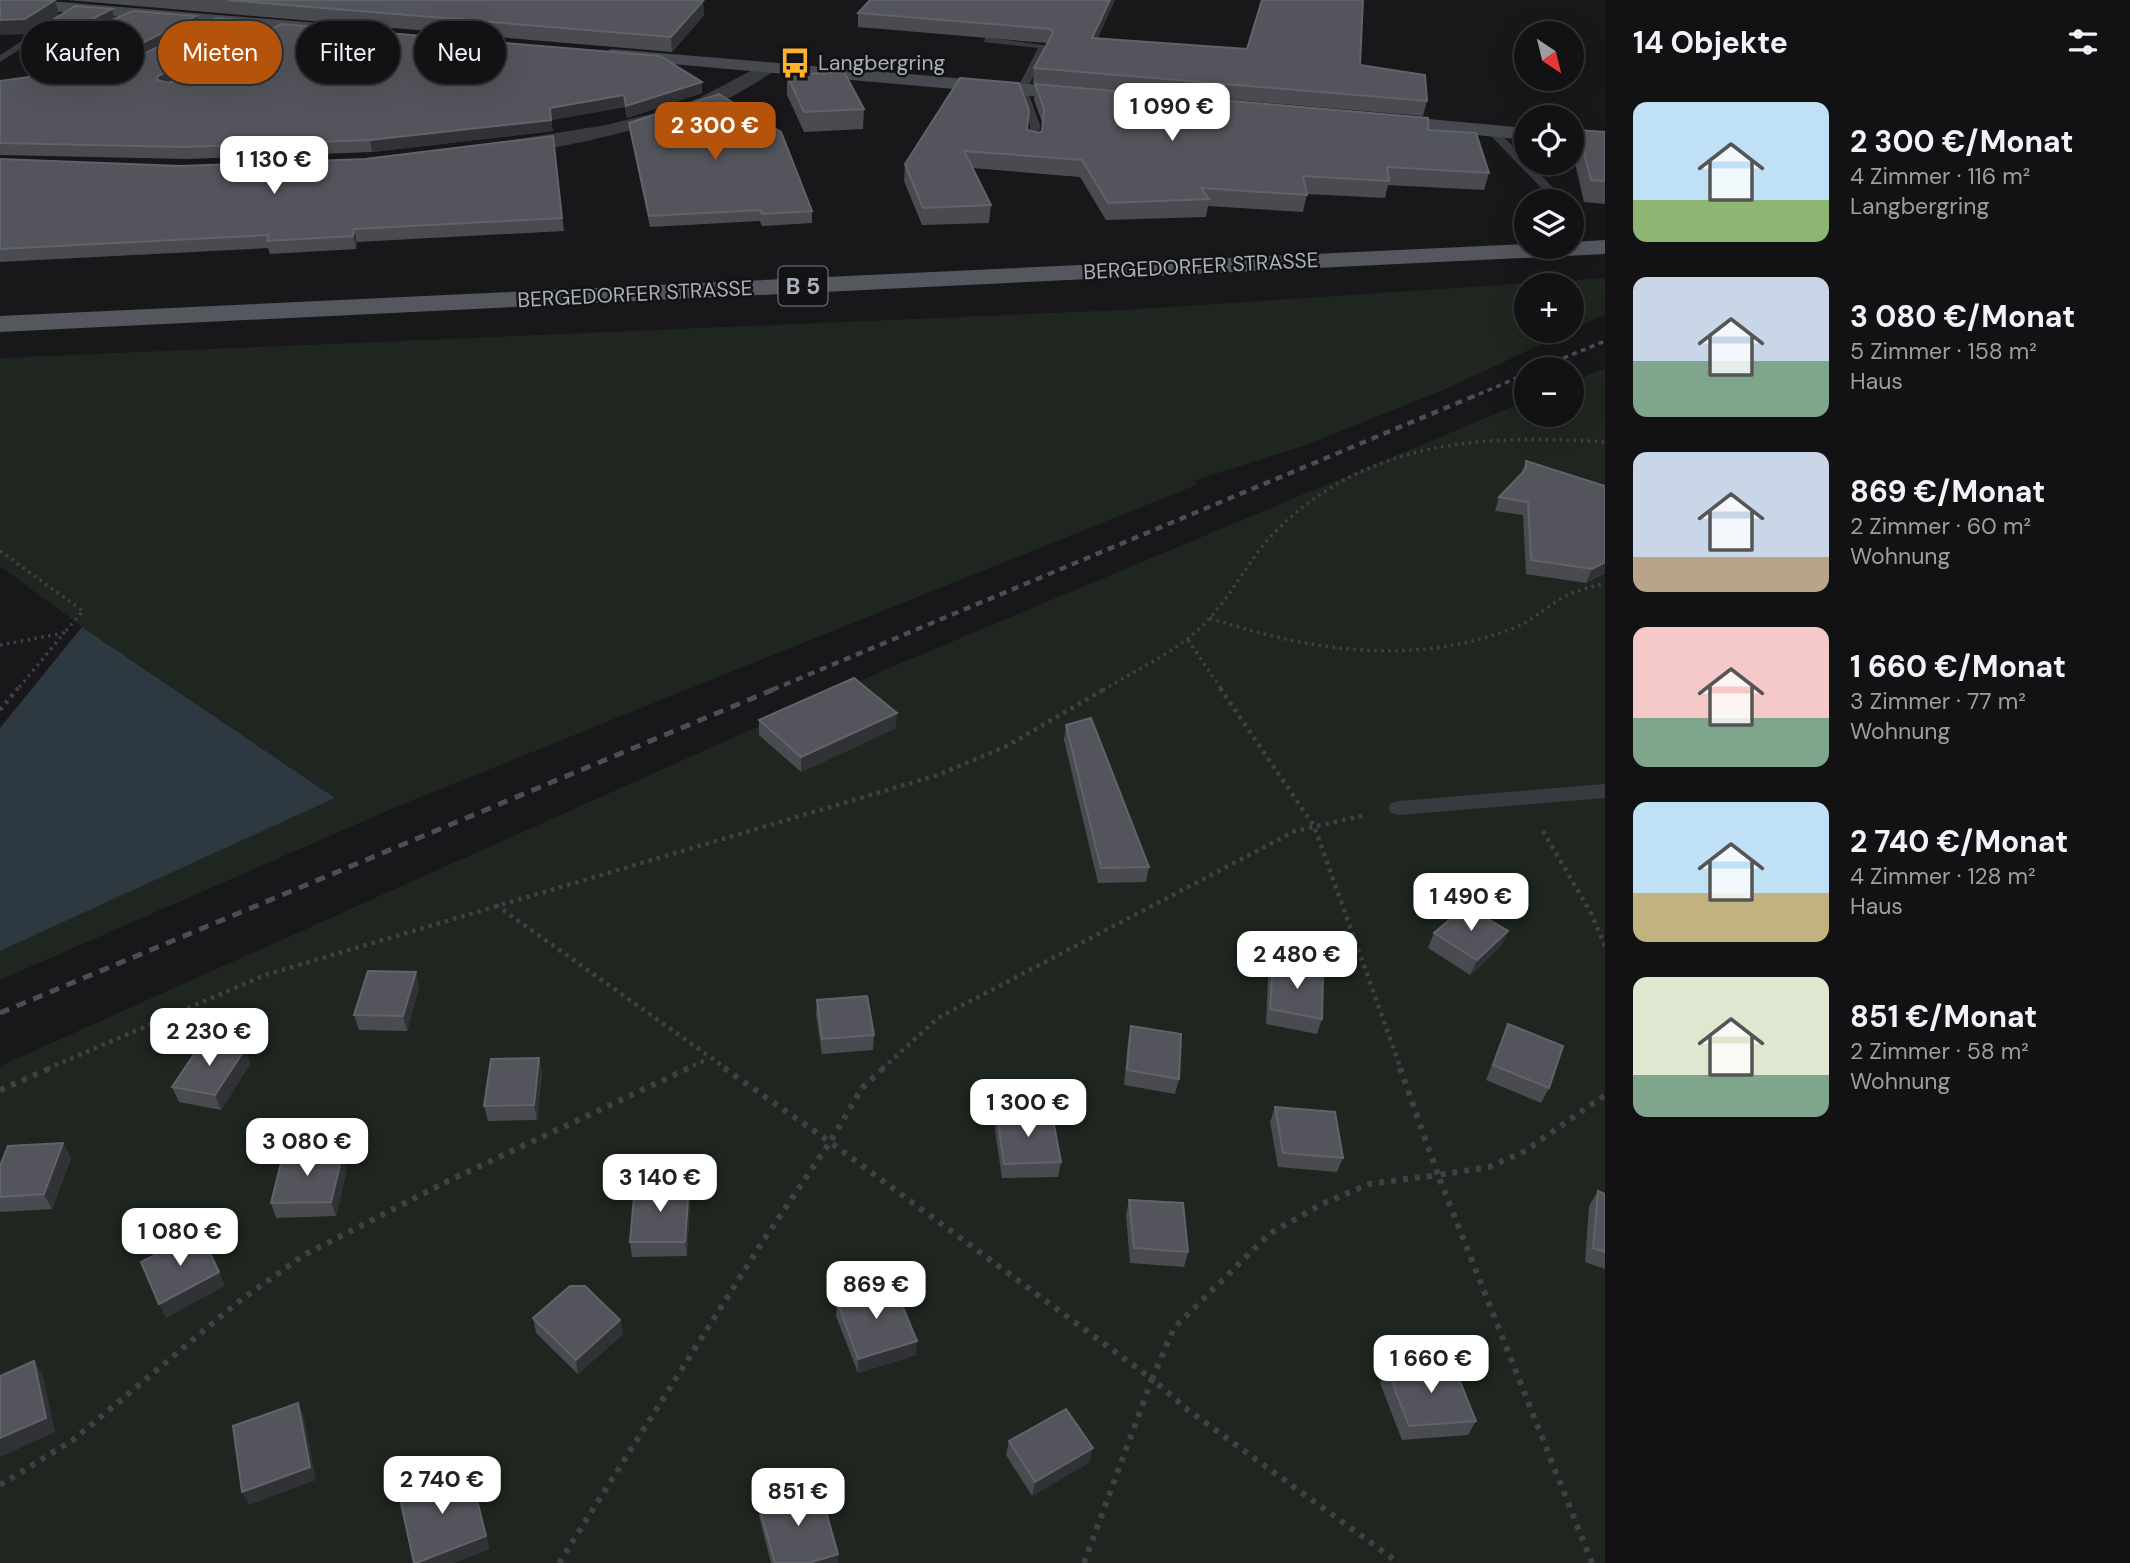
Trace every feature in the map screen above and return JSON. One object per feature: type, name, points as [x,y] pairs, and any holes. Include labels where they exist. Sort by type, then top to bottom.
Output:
[{"type":"main road","name":"BERGEDORFER STRASSE","points":[[0,324],[1605,247]]},
{"type":"street","points":[[0,6],[78,9],[296,26]]},
{"type":"street","points":[[589,52],[1104,96]]},
{"type":"street","points":[[474,151],[576,137],[677,114],[733,92],[768,67]]},
{"type":"street","points":[[1352,118],[1514,133]]},
{"type":"street","points":[[1584,139],[1605,140]]},
{"type":"lane","points":[[0,59],[78,9]]},
{"type":"lane","points":[[125,21],[140,14]]},
{"type":"lane","points":[[282,30],[290,26]]},
{"type":"lane","points":[[986,40],[1044,47],[1022,89],[1035,125],[1034,145]]},
{"type":"lane","points":[[1492,131],[1548,189]]},
{"type":"lane","points":[[1399,808],[1605,791]]},
{"type":"path","points":[[0,1090],[265,975],[495,904],[939,775],[1007,746],[1188,640],[1210,618],[1273,534],[1324,493],[1364,470],[1432,446],[1529,437],[1605,442]]},
{"type":"path","points":[[0,551],[83,611],[0,709]]},
{"type":"path","points":[[1210,618],[1267,638],[1317,648],[1392,652],[1436,649],[1516,628],[1567,596],[1605,583]]},
{"type":"path","points":[[0,645],[64,632]]},
{"type":"path","points":[[1188,640],[1314,826],[1438,1175],[1592,1563]]},
{"type":"path","points":[[1523,797],[1591,914],[1605,946]]},
{"type":"path","points":[[559,1563],[862,1088],[938,1018],[1296,831],[1399,808]]},
{"type":"path","points":[[495,904],[830,1142],[1152,1378],[1188,1410],[1399,1563]]},
{"type":"path","points":[[0,1485],[27,1472],[98,1420],[274,1274],[378,1216],[496,1156],[709,1058]]},
{"type":"path","points":[[1084,1563],[1152,1378],[1174,1328],[1269,1234],[1320,1205],[1369,1184],[1489,1167],[1525,1151],[1605,1095]]},
{"type":"shaded area","points":[[1605,278],[1605,314],[1584,324],[1584,279]]},
{"type":"shaded area","points":[[1514,284],[1514,343],[1544,343],[1448,388],[1309,444],[1196,480],[1196,485],[403,804],[0,980],[0,951],[335,798],[82,627],[0,566],[0,358],[1124,310]]},
{"type":"shaded area","points":[[1605,368],[1605,1563],[0,1563],[0,1066],[882,671],[1514,406],[1514,427],[1584,427],[1584,377]]},
{"type":"shaded area","points":[[82,627],[335,798],[0,951],[0,728]]},
{"type":"building","points":[[0,0],[55,0],[25,19],[0,20]]},
{"type":"building","points":[[228,0],[703,1],[671,37],[506,23],[506,21]]},
{"type":"building","points":[[870,0],[1110,0],[1092,38],[1247,49],[1262,0],[1363,0],[1360,65],[1425,75],[1427,101],[1034,68],[1053,33],[1051,29],[858,13]]},
{"type":"building","points":[[75,6],[112,9],[88,21],[51,21]]},
{"type":"building","points":[[133,11],[196,16],[186,21],[158,21],[158,35],[144,42],[144,21],[109,21]]},
{"type":"building","points":[[217,18],[250,21],[211,21]]},
{"type":"building","points":[[282,24],[296,25],[296,84],[400,84],[400,34],[414,35],[414,84],[506,84],[506,43],[660,56],[702,82],[626,106],[624,95],[550,108],[551,120],[370,140],[184,147],[0,143],[0,81],[21,78],[21,84],[144,84],[144,54],[158,47],[158,84],[282,84]]},
{"type":"building","points":[[844,72],[864,109],[804,112],[787,75]]},
{"type":"building","points":[[960,78],[1019,83],[1029,110],[1027,130],[1039,133],[1042,131],[1044,109],[1035,84],[1428,118],[1428,130],[1476,133],[1489,173],[1387,167],[1389,181],[1303,176],[1307,195],[1201,188],[1209,199],[1108,203],[1082,160],[964,151],[991,205],[923,208],[905,164]]},
{"type":"building","points":[[719,94],[781,132],[812,211],[762,214],[760,210],[649,216],[629,123]]},
{"type":"building","points":[[1584,130],[1605,132],[1605,181],[1591,180],[1584,153]]},
{"type":"building","points":[[553,136],[562,218],[354,229],[353,236],[267,241],[269,235],[0,249],[0,159],[181,166],[365,159]]},
{"type":"building","points":[[1526,461],[1605,486],[1605,562],[1592,569],[1531,560],[1528,502],[1499,497],[1526,469]]},
{"type":"building","points":[[854,678],[897,713],[801,757],[759,720]]},
{"type":"building","points":[[1091,718],[1149,867],[1101,868],[1066,725]]},
{"type":"building","points":[[1466,906],[1508,931],[1477,960],[1434,933]]},
{"type":"building","points":[[1273,963],[1323,972],[1322,1019],[1270,1009]]},
{"type":"building","points":[[368,971],[416,972],[403,1016],[354,1015]]},
{"type":"building","points":[[867,996],[874,1035],[822,1039],[817,1000]]},
{"type":"building","points":[[1508,1024],[1563,1046],[1549,1088],[1493,1065]]},
{"type":"building","points":[[1131,1026],[1181,1034],[1179,1079],[1127,1070]]},
{"type":"building","points":[[203,1041],[245,1049],[215,1095],[172,1087]]},
{"type":"building","points":[[539,1058],[534,1105],[484,1106],[491,1059]]},
{"type":"building","points":[[1275,1107],[1335,1112],[1343,1158],[1283,1153]]},
{"type":"building","points":[[1052,1114],[1061,1162],[1004,1164],[997,1115]]},
{"type":"building","points":[[63,1143],[44,1194],[0,1197],[0,1166],[8,1146]]},
{"type":"building","points":[[343,1153],[331,1202],[271,1203],[283,1155]]},
{"type":"building","points":[[635,1185],[689,1185],[685,1242],[630,1242]]},
{"type":"building","points":[[1598,1191],[1605,1194],[1605,1252],[1593,1248]]},
{"type":"building","points":[[1129,1200],[1183,1203],[1188,1252],[1134,1248]]},
{"type":"building","points":[[200,1232],[219,1272],[159,1304],[141,1262]]},
{"type":"building","points":[[893,1283],[917,1341],[858,1359],[837,1301]]},
{"type":"building","points":[[570,1286],[585,1286],[620,1320],[576,1360],[533,1318]]},
{"type":"building","points":[[34,1361],[46,1418],[0,1438],[0,1376]]},
{"type":"building","points":[[1453,1364],[1476,1421],[1409,1426],[1387,1369]]},
{"type":"building","points":[[298,1403],[310,1467],[242,1492],[233,1426]]},
{"type":"building","points":[[1066,1409],[1093,1448],[1035,1482],[1009,1441]]},
{"type":"building","points":[[469,1468],[486,1536],[414,1563],[399,1494]]},
{"type":"building","points":[[819,1487],[838,1554],[809,1563],[775,1563],[758,1503]]},
{"type":"railway","points":[[1566,357],[1605,341]]},
{"type":"railway","points":[[1470,398],[1514,379]]},
{"type":"railway","points":[[772,690],[1474,396]]},
{"type":"railway","points":[[0,1013],[777,688]]},
{"type":"place","name":"Langbergring","points":[[795,63]]}]
